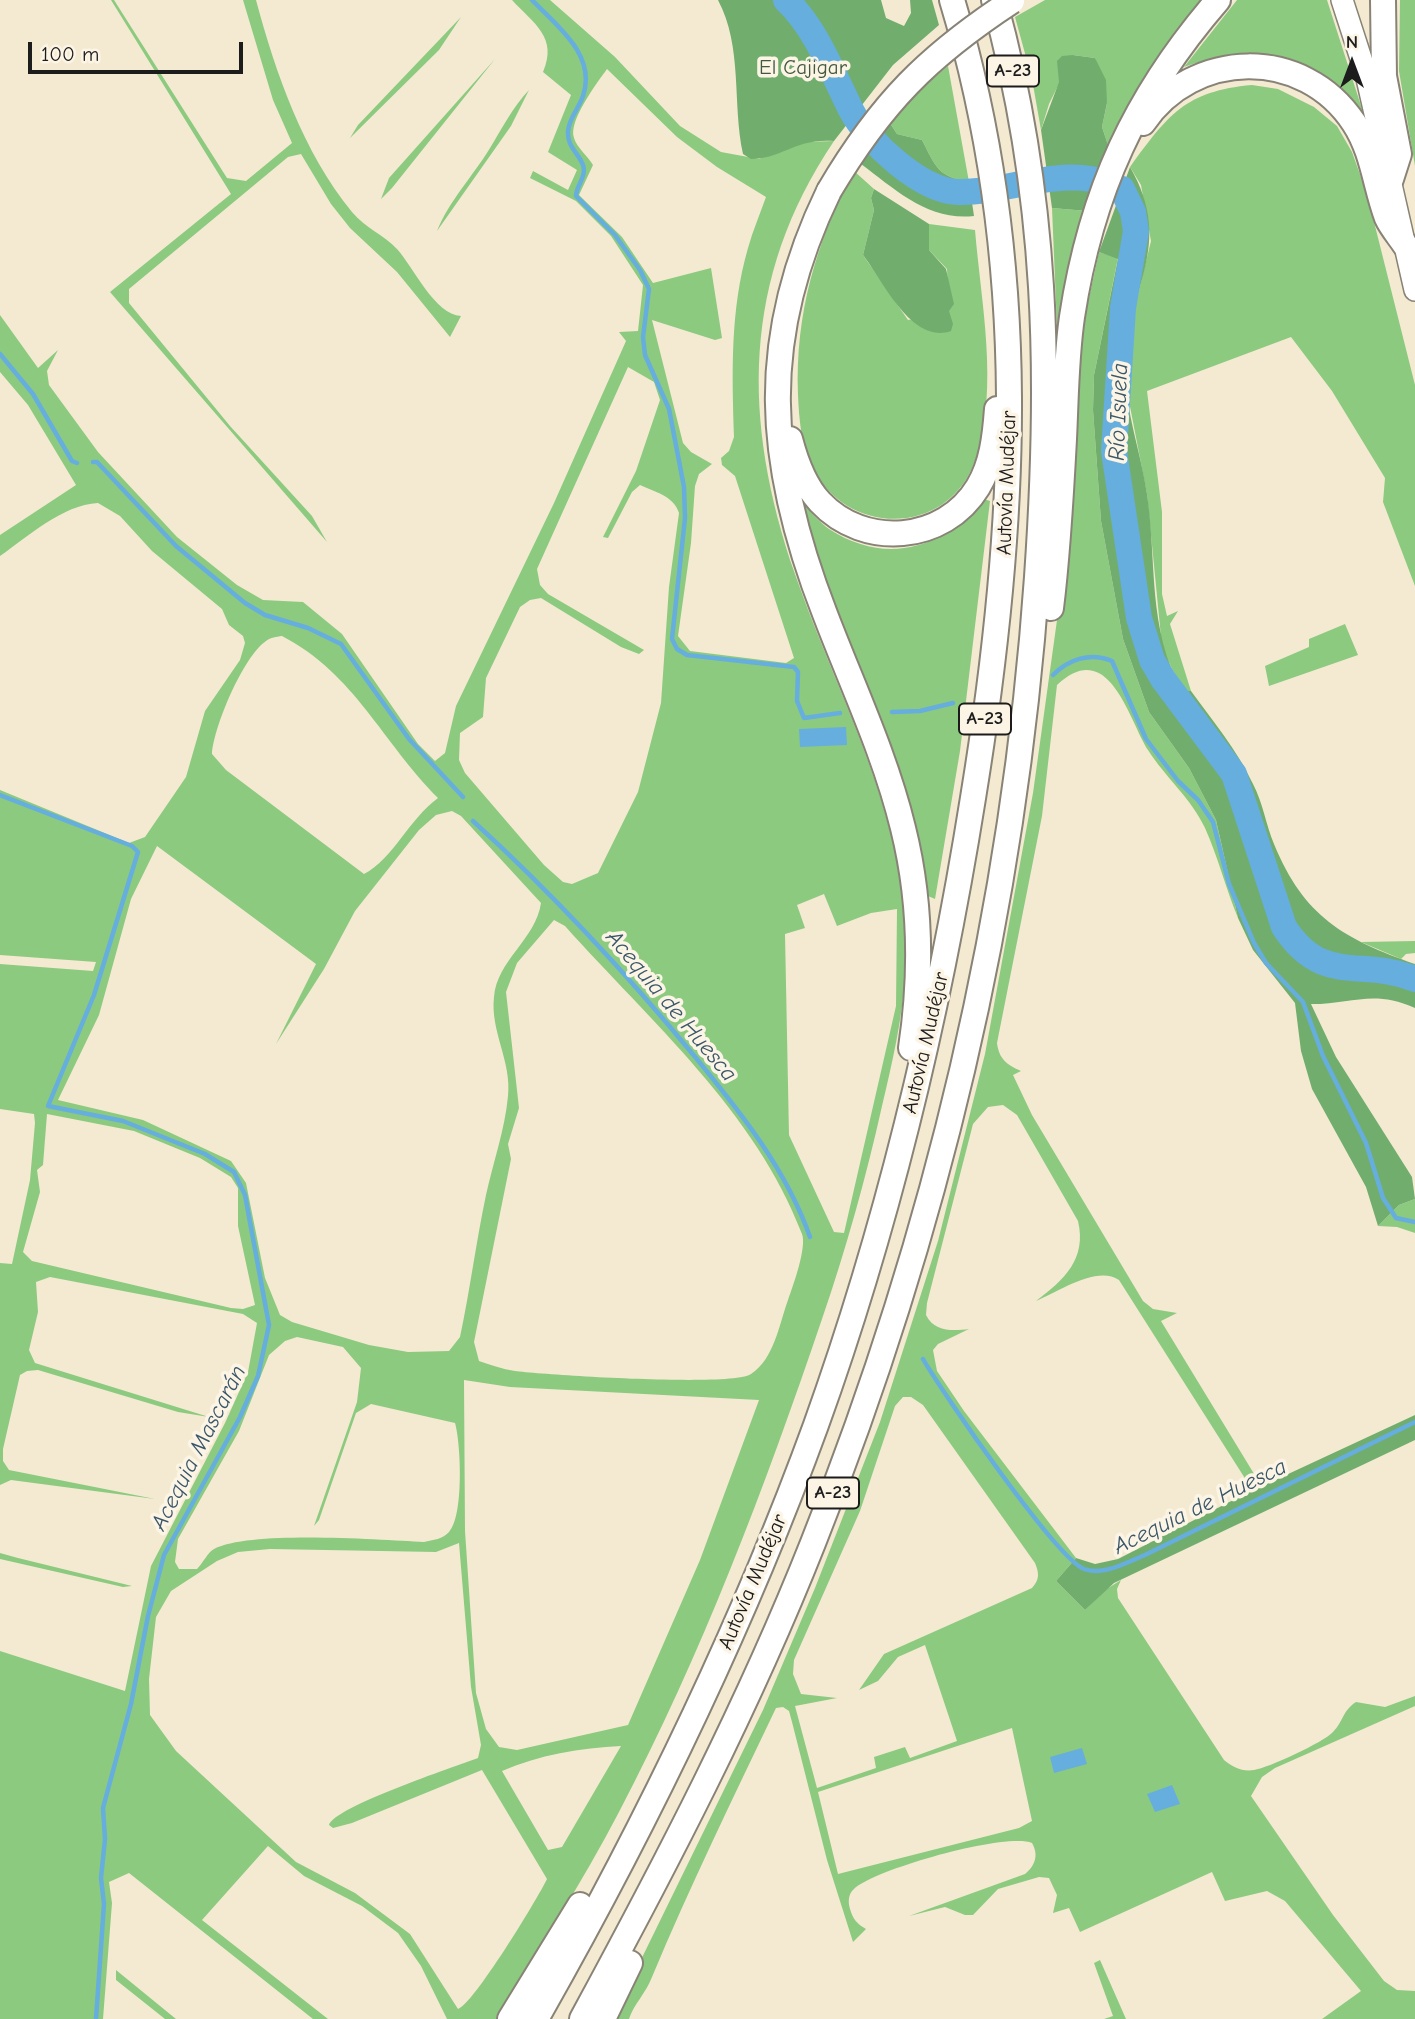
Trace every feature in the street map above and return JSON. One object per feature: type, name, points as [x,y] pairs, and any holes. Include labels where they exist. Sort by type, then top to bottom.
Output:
[{"type":"highway","name":"Autovía Mudéjar","points":[[536,2019],[639,1827],[709,1684],[776,1528],[839,1356],[883,1215],[923,1060],[948,944],[992,666],[1005,552],[1010,456],[1003,250],[988,149],[953,0]]},
{"type":"highway","name":"Autovía Mudéjar","points":[[582,2019],[700,1795],[811,1549],[857,1430],[909,1270],[963,1067],[997,900],[1013,797],[1029,674],[1042,507],[1045,363],[1041,246],[1028,144],[994,0]]},
{"type":"highway","points":[[883,1215],[876,1191],[906,1079],[916,1011],[919,955],[916,898],[909,852],[892,790],[824,611],[788,494],[776,394],[780,340],[801,256],[829,191],[865,132],[906,83],[953,41],[1013,0]]},
{"type":"highway","points":[[1013,797],[1028,781],[1046,652],[1058,540],[1069,348],[1078,285],[1094,215],[1124,138],[1160,72],[1218,0]]},
{"type":"highway","points":[[1342,0],[1366,74],[1415,290]]},
{"type":"highway","points":[[1384,0],[1384,76],[1399,154],[1391,179]]},
{"type":"highway","points":[[1124,138],[1138,131],[1169,94],[1205,73],[1245,65],[1286,71],[1323,90],[1353,122],[1367,149],[1388,221],[1405,244]]},
{"type":"highway","points":[[787,313],[786,413],[793,451],[804,478],[820,502],[841,519],[881,534],[907,533],[933,526],[956,512],[984,476],[994,443],[998,402],[994,295],[1006,281]]},
{"type":"highway","points":[[603,2019],[697,1827],[700,1795]]},
{"type":"highway","points":[[510,2019],[613,1851],[639,1827]]},
{"type":"green space","points":[[111,0],[114,0],[227,178],[246,181],[292,143],[273,100],[243,0],[256,0],[293,111],[319,164],[335,189],[357,218],[397,249],[442,308],[461,316],[450,337],[397,272],[350,228],[331,204],[301,154],[288,157],[129,289],[129,303],[230,426],[312,516],[327,542],[110,292],[231,194]]},
{"type":"green space","points":[[512,0],[550,0],[615,57],[680,126],[721,152],[759,159],[802,142],[834,141],[803,193],[781,245],[767,298],[760,352],[760,406],[766,461],[778,517],[795,574],[871,770],[887,819],[898,869],[905,921],[904,993],[893,1058],[869,1160],[839,1266],[800,1382],[755,1507],[705,1631],[678,1692],[605,1838],[496,2019],[447,2019],[421,1966],[398,1933],[362,1906],[304,1876],[268,1846],[202,1920],[328,2019],[313,2019],[129,1873],[109,1882],[112,1903],[103,2019],[0,2019],[0,1651],[125,1691],[151,1566],[225,1423],[248,1372],[257,1323],[243,1314],[50,1277],[36,1282],[38,1312],[29,1350],[35,1363],[209,1417],[178,1412],[38,1370],[27,1371],[20,1375],[3,1449],[3,1461],[9,1470],[155,1499],[11,1480],[0,1485],[0,1263],[12,1264],[30,1180],[35,1123],[34,1114],[0,1109],[0,964],[93,971],[96,962],[0,955],[0,790],[129,843],[145,837],[186,777],[205,711],[240,660],[245,643],[243,636],[229,625],[222,609],[152,551],[120,516],[98,503],[59,515],[0,556],[0,535],[76,485],[28,405],[0,372],[0,315],[38,368],[58,350],[47,371],[49,385],[98,452],[177,537],[237,585],[263,600],[303,602],[342,634],[418,744],[435,761],[445,753],[456,706],[554,503],[626,341],[619,332],[638,331],[643,285],[611,236],[576,201],[530,178],[533,171],[568,190],[577,170],[548,152],[571,95],[543,72],[547,60],[546,40]],"holes":[[[607,69],[677,137],[717,167],[766,197],[742,271],[735,318],[734,437],[729,451],[721,458],[722,465],[735,476],[794,658],[786,663],[690,651],[678,636],[691,543],[695,486],[699,474],[712,464],[691,452],[683,443],[652,320],[715,340],[722,338],[711,268],[653,283],[622,237],[579,195],[593,165],[575,142],[573,131],[579,112]],[[628,367],[654,382],[660,400],[636,471],[603,537],[608,538],[632,492],[640,485],[658,492],[677,507],[679,513],[669,587],[661,703],[638,792],[598,873],[572,884],[563,882],[544,865],[465,773],[459,760],[460,733],[483,717],[486,678],[520,607],[530,600],[541,598],[621,647],[639,654],[644,650],[548,594],[540,585],[537,569]],[[282,636],[329,669],[349,689],[418,777],[438,798],[418,817],[384,859],[364,874],[226,770],[212,754],[218,727],[239,676],[257,649],[272,638]],[[452,811],[461,816],[541,903],[532,928],[502,972],[494,997],[495,1022],[507,1071],[508,1096],[502,1133],[482,1213],[460,1337],[449,1351],[408,1352],[369,1345],[292,1322],[280,1315],[265,1278],[246,1183],[231,1161],[143,1120],[58,1100],[99,1015],[131,899],[157,846],[316,964],[276,1044],[324,969],[355,911],[419,830],[436,815]],[[824,894],[837,926],[871,913],[897,909],[896,1006],[844,1233],[834,1232],[789,1135],[785,934],[805,928],[797,905]],[[554,920],[565,926],[698,1070],[758,1148],[782,1190],[802,1234],[803,1248],[775,1341],[759,1368],[751,1374],[737,1378],[677,1380],[533,1373],[479,1361],[474,1342],[511,1159],[508,1144],[519,1108],[506,992],[517,963]],[[47,1114],[134,1131],[200,1158],[231,1177],[238,1188],[238,1226],[255,1305],[243,1309],[231,1308],[32,1261],[23,1252],[40,1192],[37,1170],[43,1165]],[[297,1337],[343,1347],[361,1368],[357,1402],[314,1526],[319,1520],[356,1413],[371,1404],[455,1423],[460,1479],[454,1524],[444,1536],[424,1542],[285,1538],[232,1543],[212,1550],[197,1569],[179,1569],[175,1562],[178,1539],[239,1431],[269,1355],[285,1341]],[[464,1380],[510,1387],[759,1400],[700,1560],[628,1725],[517,1750],[499,1747],[486,1729],[476,1693],[465,1531]],[[459,1543],[471,1687],[481,1745],[478,1758],[372,1798],[336,1817],[329,1825],[333,1828],[352,1823],[482,1770],[547,1879],[477,1990],[458,2009],[410,1934],[355,1893],[296,1862],[176,1751],[150,1715],[149,1679],[156,1617],[171,1591],[217,1561],[238,1552],[270,1549],[436,1552]],[[621,1746],[562,1847],[548,1850],[502,1771],[560,1753]]]},
{"type":"green space","name":"El Cajigar","points":[[718,0],[881,0],[886,18],[904,26],[911,13],[910,0],[932,0],[939,25],[893,65],[834,141],[799,145],[772,156],[751,159],[743,154],[731,37]]},
{"type":"green space","points":[[1045,0],[1201,0],[1130,101],[1109,148],[1102,127],[1107,103],[1095,58],[1073,55],[1049,104],[1041,130],[1032,79],[1015,17]]},
{"type":"green space","points":[[1237,0],[1327,0],[1363,112],[1343,91],[1323,76],[1282,57],[1237,54],[1184,67]]},
{"type":"green space","points":[[1400,0],[1415,0],[1415,166],[1399,71]]},
{"type":"green space","points":[[461,17],[439,50],[350,138],[358,125]]},
{"type":"green space","points":[[1062,56],[1095,58],[1106,80],[1107,103],[1102,127],[1109,148],[1087,211],[1052,208],[1041,130],[1059,82],[1057,61]]},
{"type":"green space","points":[[495,59],[392,188],[381,199],[389,178]]},
{"type":"green space","points":[[948,66],[969,182],[944,173],[935,164],[922,140],[897,134],[890,123],[926,84]]},
{"type":"green space","points":[[1252,85],[1278,89],[1314,107],[1337,126],[1352,152],[1367,194],[1415,385],[1415,586],[1383,502],[1385,478],[1332,391],[1291,337],[1147,391],[1162,512],[1162,594],[1167,616],[1178,611],[1170,624],[1191,691],[1182,691],[1162,647],[1147,494],[1127,391],[1126,344],[1151,241],[1141,185],[1130,167],[1156,133],[1180,109],[1210,93]]},
{"type":"green space","points":[[529,90],[511,126],[437,231],[455,199]]},
{"type":"green space","points":[[890,123],[897,134],[922,140],[935,164],[944,173],[969,182],[974,216],[942,214],[927,209],[913,202],[861,164]]},
{"type":"green space","points":[[1130,167],[1143,195],[1149,221],[1149,245],[1127,340],[1126,384],[1147,494],[1158,619],[1171,667],[1182,691],[1191,691],[1247,771],[1274,844],[1299,890],[1329,922],[1347,934],[1415,964],[1415,1008],[1400,1002],[1375,998],[1311,1004],[1336,1057],[1412,1177],[1415,1199],[1399,1205],[1378,1226],[1366,1187],[1312,1089],[1301,1051],[1295,1003],[1253,950],[1238,918],[1216,820],[1189,768],[1149,712],[1123,639],[1101,521],[1093,410],[1094,375],[1118,259],[1099,252]]},
{"type":"green space","points":[[854,171],[874,189],[871,198],[874,210],[863,255],[908,320],[949,311],[947,269],[929,250],[929,224],[975,230],[987,374],[983,431],[976,458],[963,484],[945,502],[923,514],[898,519],[873,516],[849,507],[828,490],[808,459],[800,422],[798,365],[804,307],[819,252]]},
{"type":"green space","points":[[874,189],[929,224],[929,250],[946,269],[954,304],[949,311],[953,324],[951,331],[937,333],[924,329],[911,320],[889,294],[863,255],[874,210],[871,198]]},
{"type":"green space","points":[[1052,208],[1087,211],[1058,351]]},
{"type":"green space","points":[[1099,252],[1118,258],[1094,375],[1093,410],[1101,521],[1123,639],[1149,712],[1189,768],[1216,820],[1238,918],[1205,828],[1185,797],[1148,750],[1125,703],[1104,676],[1090,670],[1075,672],[1057,685],[1042,816],[997,1043],[1004,1061],[1021,1071],[1013,1075],[1032,1115],[1143,1301],[1153,1309],[1177,1313],[1161,1321],[1259,1482],[1267,1484],[1243,1495],[1248,1486],[1246,1480],[1119,1280],[1110,1276],[1089,1278],[1036,1301],[1056,1285],[1071,1267],[1079,1247],[1078,1221],[1017,1115],[1003,1105],[988,1107],[973,1124],[926,1315],[929,1321],[939,1327],[950,1330],[969,1329],[938,1344],[933,1350],[937,1371],[964,1411],[1076,1558],[1056,1581],[1085,1610],[1105,1590],[1121,1580],[1117,1589],[1118,1598],[1224,1760],[1242,1770],[1261,1768],[1328,1736],[1356,1702],[1385,1707],[1415,1696],[1415,1706],[1275,1768],[1262,1777],[1251,1796],[1333,1915],[1384,1981],[1397,1990],[1415,1991],[1415,2019],[1322,2019],[1361,1991],[1285,1901],[1267,1891],[1225,1901],[1212,1872],[1080,1932],[1069,1908],[1053,1913],[1057,1895],[1049,1878],[1039,1877],[998,1889],[973,1915],[965,1915],[945,1907],[909,1916],[1025,1874],[1033,1864],[1035,1852],[1032,1843],[1018,1841],[941,1854],[867,1881],[854,1889],[850,1896],[852,1916],[866,1929],[853,1942],[827,1860],[789,1711],[783,1707],[776,1708],[647,1988],[629,2019],[612,2019],[763,1710],[815,1588],[880,1422],[938,1241],[985,1054],[1033,793],[1067,548],[1072,410],[1084,321]],"holes":[[[903,1397],[911,1397],[923,1405],[1035,1563],[1038,1579],[1032,1588],[884,1654],[859,1690],[878,1681],[898,1657],[925,1645],[957,1741],[910,1758],[905,1747],[874,1757],[876,1768],[817,1788],[795,1706],[837,1698],[801,1694],[793,1674],[794,1660],[860,1511],[895,1406]],[[1012,1728],[1032,1821],[1019,1828],[838,1874],[818,1792]]]},
{"type":"green space","points":[[984,499],[990,501],[960,751],[935,899],[928,896],[907,797],[829,591],[802,502],[825,526],[850,540],[872,547],[892,549],[912,547],[932,540],[968,516]]},
{"type":"green space","points":[[1345,624],[1358,655],[1269,686],[1265,666],[1309,647],[1309,639]]},
{"type":"green space","points":[[1415,941],[1415,953],[1406,954],[1401,959],[1361,942]]},
{"type":"green space","points":[[1415,1199],[1415,1233],[1397,1227],[1378,1226],[1399,1205]]},
{"type":"green space","points":[[1415,1415],[1415,1440],[1114,1583],[1085,1610],[1056,1581],[1076,1558],[1095,1564],[1118,1559],[1243,1495]]},
{"type":"green space","points":[[0,1553],[132,1586],[123,1587],[0,1559]]},
{"type":"green space","points":[[1100,1960],[1126,2019],[1104,2019],[1113,2016],[1094,1963]]},
{"type":"green space","points":[[116,1970],[176,2019],[165,2019],[116,1980]]},
{"type":"water","points":[[846,727],[847,745],[800,747],[799,729]]},
{"type":"water","points":[[1082,1748],[1087,1764],[1054,1773],[1050,1757]]},
{"type":"water","points":[[1172,1785],[1180,1804],[1155,1812],[1147,1794]]},
{"type":"waterway","points":[[532,0],[572,42],[584,67],[586,81],[583,96],[568,131],[569,141],[584,169],[576,196],[615,235],[640,270],[649,289],[643,337],[645,355],[669,409],[684,487],[685,518],[672,639],[677,649],[687,655],[794,667],[798,672],[797,701],[804,718],[840,713]]},
{"type":"waterway","name":"Río Isuela","points":[[786,0],[815,38],[859,123],[883,150],[912,174],[943,190],[958,192],[1058,178],[1095,180],[1122,189],[1133,212],[1136,231],[1123,308],[1114,451],[1139,618],[1152,660],[1163,679],[1234,774],[1284,927],[1299,946],[1328,964],[1395,973],[1415,979]]},
{"type":"waterway","name":"Acequia de Huesca","points":[[0,354],[33,394],[72,461],[77,463]]},
{"type":"waterway","name":"Acequia de Huesca","points":[[93,462],[97,462],[176,546],[245,603],[265,615],[308,628],[341,644],[409,739],[463,797]]},
{"type":"waterway","points":[[1053,675],[1073,661],[1088,657],[1112,661],[1146,739],[1178,781],[1198,800],[1213,822],[1229,884],[1254,943],[1266,963],[1303,1002],[1323,1056],[1366,1143],[1383,1198],[1396,1218],[1415,1222]]},
{"type":"waterway","points":[[892,712],[920,711],[953,703]]},
{"type":"waterway","name":"Acequia Mascarán","points":[[0,795],[132,846],[138,852],[94,995],[48,1106],[123,1121],[205,1154],[234,1172],[245,1195],[269,1325],[258,1376],[240,1417],[164,1555],[148,1616],[131,1704],[103,1808],[105,1839],[101,1878],[104,1904],[96,2019]]},
{"type":"waterway","name":"Acequia de Huesca","points":[[473,821],[589,935],[713,1079],[746,1121],[775,1165],[810,1237]]},
{"type":"waterway","name":"Acequia de Huesca","points":[[923,1359],[975,1437],[1026,1506],[1070,1558],[1084,1569],[1092,1571],[1115,1567],[1145,1555],[1415,1422]]}]
